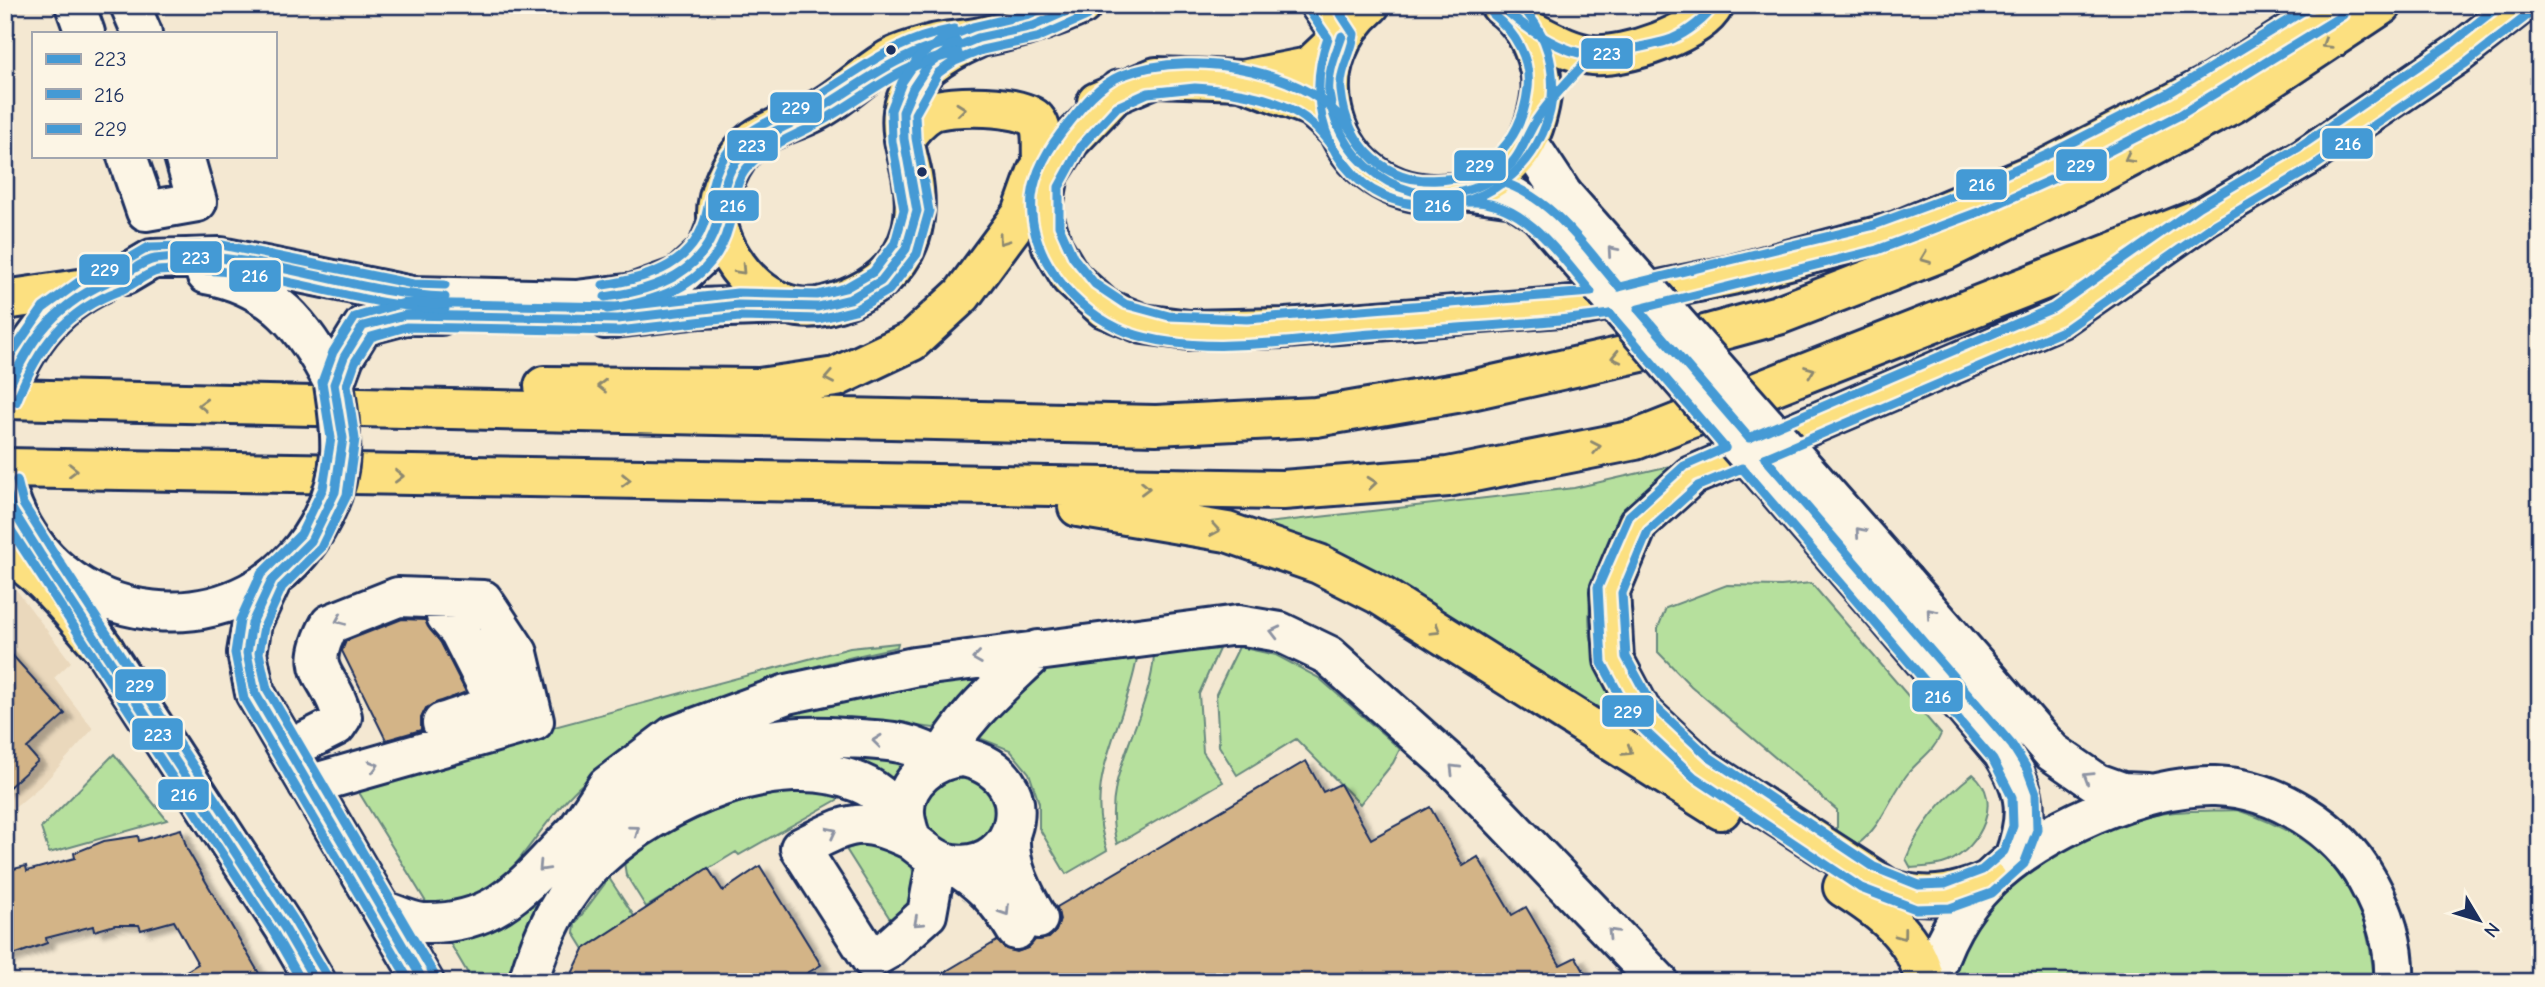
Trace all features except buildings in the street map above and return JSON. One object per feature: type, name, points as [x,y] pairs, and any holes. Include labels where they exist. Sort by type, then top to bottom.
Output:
[{"type":"main road","points":[[978,38],[949,50],[929,64],[913,88],[903,112],[904,139],[917,211],[906,249],[881,281],[850,299],[818,307],[783,305],[756,286],[731,260],[718,222],[721,195],[732,166],[754,140],[817,111],[887,61],[932,44],[978,38],[1033,26],[1082,5]]},
{"type":"main road","points":[[1320,5],[1342,36]]},
{"type":"main road","points":[[271,407],[420,385],[759,388],[836,377],[912,341],[962,295],[1022,214],[1042,157],[1062,127],[1085,108],[1119,90],[1156,77],[1242,80],[1309,67],[1370,5]]},
{"type":"main road","points":[[1512,16],[1566,47],[1594,55],[1672,39],[1710,12],[1714,5]]},
{"type":"main road","points":[[1119,90],[1070,141],[1049,174],[1042,212],[1052,246],[1071,278],[1104,308],[1143,324],[1189,330],[1286,328],[1586,305],[1732,275],[1897,231],[2047,168],[2212,83],[2336,5]]},
{"type":"main road","points":[[5,398],[271,407],[1156,425],[1316,417],[1462,392],[1650,349],[1777,315],[1946,250],[2234,103],[2382,5]]},
{"type":"main road","points":[[2001,869],[1947,896],[1917,897],[1887,887],[1701,767],[1641,711],[1614,660],[1611,590],[1638,524],[1691,475],[2059,319],[2206,216],[2306,157],[2459,53],[2520,5]]},
{"type":"main road","points":[[1512,16],[1534,47],[1541,73],[1542,96],[1532,132]]},
{"type":"main road","points":[[1335,128],[1329,81],[1342,36]]},
{"type":"main road","points":[[1242,80],[1312,107],[1335,128],[1344,145],[1369,173],[1385,184],[1420,195],[1439,195],[1488,181],[1513,162],[1566,83],[1594,55]]},
{"type":"main road","points":[[904,139],[914,125],[933,111],[981,107],[1020,108],[1037,120],[1041,130],[1042,157]]},
{"type":"main road","points":[[5,468],[1283,490],[1448,477],[1635,440],[2206,216]]},
{"type":"main road","points":[[5,300],[109,281]]},
{"type":"main road","points":[[709,482],[905,500],[1084,507],[1227,532],[1319,564],[1378,594],[1883,913],[1904,935],[1925,982]]},
{"type":"main road","points":[[8,508],[22,553]]},
{"type":"street","points":[[75,5],[85,32]]},
{"type":"street","points":[[130,5],[142,32]]},
{"type":"street","points":[[1532,132],[1551,205],[1892,595],[2052,752],[2097,783],[2122,793],[2152,793],[2216,786],[2250,792],[2281,802],[2323,828],[2345,847],[2375,895],[2393,952],[2394,982]]},
{"type":"street","points":[[128,158],[146,211],[197,202],[185,158]]},
{"type":"street","points":[[1464,190],[1551,205]]},
{"type":"street","points":[[5,398],[20,359],[51,317],[152,258],[221,257],[412,296],[576,300],[635,293],[679,277],[707,251],[718,222]]},
{"type":"street","points":[[22,553],[78,587],[125,607],[176,613],[226,604],[272,580],[311,541],[335,492],[343,438],[334,370],[310,338],[273,302],[227,278],[176,268],[109,281]]},
{"type":"street","points":[[334,370],[363,326],[405,315],[618,319],[700,308],[783,305]]},
{"type":"street","points":[[22,553],[104,649],[284,927],[316,982]]},
{"type":"street","points":[[272,580],[252,623],[247,653],[255,693],[424,982]]},
{"type":"street","points":[[1892,595],[2003,753],[2016,774],[2024,795],[2025,828],[2001,869],[1953,926],[1936,965],[1932,982]]},
{"type":"street","points":[[288,750],[336,726],[342,717],[317,666],[318,645],[330,624],[398,597],[483,600],[518,653],[534,721],[308,785]]},
{"type":"street","points":[[377,605],[401,616],[446,616],[459,631],[486,683],[490,706],[437,725],[421,753]]},
{"type":"street","points":[[578,829],[607,786],[640,758],[673,736],[787,694],[842,680],[914,667],[1238,625],[1280,632],[1328,654],[1452,766],[1659,982]]},
{"type":"street","points":[[941,761],[953,736],[968,717],[1038,650]]},
{"type":"street","points":[[382,910],[421,923],[474,918],[518,893],[578,829],[622,795],[723,748],[821,736],[918,746],[941,761]]},
{"type":"street","points":[[528,982],[541,940],[561,904],[598,858],[659,813],[699,796],[767,775],[814,772],[867,786],[891,804],[927,847],[1027,924],[1009,849],[1015,818],[1014,800],[1008,783],[997,769],[964,757],[941,761],[929,767],[913,788],[905,811],[927,847],[970,865],[986,859],[999,849],[1010,835]]},
{"type":"street","points":[[2001,869],[2098,811],[2152,793]]},
{"type":"shaded area","points":[[5,575],[71,662],[54,678],[93,729],[44,783],[5,816]]},
{"type":"green space","points":[[1683,463],[1647,490],[1625,516],[1605,551],[1592,590],[1589,610],[1594,650],[1609,683],[1642,734],[1424,601],[1249,525],[1574,488]]},
{"type":"green space","points":[[1811,583],[1941,734],[1931,750],[1902,781],[1874,828],[1858,844],[1837,831],[1837,810],[1691,686],[1658,652],[1658,628],[1666,608],[1727,585],[1781,586]]},
{"type":"green space","points":[[898,643],[897,647],[768,680],[687,713],[649,734],[578,788],[501,882],[488,894],[482,890],[456,902],[426,902],[352,781],[850,648]]},
{"type":"green space","points":[[1239,647],[1276,655],[1319,678],[1400,749],[1393,763],[1360,804],[1296,739],[1237,775],[1219,746],[1216,694]]},
{"type":"green space","points":[[1219,649],[1199,694],[1203,752],[1223,782],[1117,844],[1113,819],[1114,795],[1119,772],[1144,703],[1154,655]]},
{"type":"green space","points":[[1137,658],[1102,776],[1099,799],[1107,850],[1066,874],[1039,828],[1039,803],[1029,773],[1010,750],[972,735],[1037,673],[1058,666]]},
{"type":"green space","points":[[987,674],[934,728],[841,717],[778,719],[865,691]]},
{"type":"green space","points":[[856,752],[911,759],[894,784],[854,762]]},
{"type":"green space","points":[[114,754],[167,820],[49,853],[41,828]]},
{"type":"green space","points":[[1973,774],[1987,797],[1987,809],[1979,834],[1970,846],[1948,862],[1911,868],[1906,859],[1926,823],[1952,792]]},
{"type":"green space","points":[[972,775],[999,800],[993,836],[959,851],[928,830],[925,806],[932,789],[949,780]]},
{"type":"green space","points":[[797,791],[844,796],[739,855],[736,852],[646,907],[626,875],[624,862],[685,824],[728,806]]},
{"type":"green space","points":[[2237,810],[2295,835],[2337,871],[2363,919],[2374,982],[1953,982],[1961,957],[1988,911],[2006,891],[2039,864],[2081,841],[2147,817],[2184,811]]},
{"type":"green space","points":[[874,841],[899,852],[907,860],[914,878],[910,898],[892,922],[846,849]]},
{"type":"green space","points":[[609,878],[634,916],[584,949],[574,933],[575,924]]},
{"type":"green space","points":[[530,904],[540,909],[511,982],[473,982],[450,943],[494,930]]},
{"type":"transit line","name":"229","points":[[410,982],[244,699],[235,653],[240,620],[261,574],[301,534],[323,488],[331,438],[322,382],[333,352],[355,317],[404,303],[617,307],[737,293],[817,295],[845,288],[873,272],[895,243],[904,210],[892,141],[891,110],[902,82],[919,57],[943,39],[973,27],[1029,14],[1050,5]]},
{"type":"transit line","name":"223","points":[[424,982],[255,693],[247,653],[252,623],[272,580],[311,541],[335,492],[343,438],[334,384],[344,357],[363,326],[405,315],[618,319],[738,305],[818,307],[850,299],[881,281],[906,249],[917,211],[904,139],[903,112],[913,88],[929,64],[949,50],[978,38],[1033,26],[1081,5]]},
{"type":"transit line","name":"229","points":[[1335,5],[1354,34],[1341,83],[1352,131],[1373,159],[1402,175],[1434,180],[1466,174],[1495,157],[1517,128],[1528,88],[1527,67],[1515,38],[1493,15]]},
{"type":"transit line","name":"223","points":[[1500,5],[1543,38],[1569,50],[1594,55],[1672,39],[1696,25],[1714,5]]},
{"type":"transit line","name":"216","points":[[1310,12],[1328,38],[1321,65],[1319,91],[1322,118],[1330,142],[1343,164],[1361,182],[1384,196],[1411,204],[1437,206],[1484,194],[1505,181],[1523,164],[1537,145],[1547,122],[1553,85],[1550,60],[1542,36],[1520,5]]},
{"type":"transit line","name":"216","points":[[1619,287],[1871,226],[1974,188],[2053,152],[2169,93],[2313,5]]},
{"type":"transit line","name":"229","points":[[2343,15],[2180,115],[2064,174],[1984,210],[1877,250],[1638,309],[1749,438],[2053,308],[2199,206],[2299,147],[2452,43],[2500,5]]},
{"type":"transit line","name":"216","points":[[1765,458],[2065,330],[2213,226],[2313,167],[2466,63],[2528,15]]},
{"type":"transit line","name":"216","points":[[435,976],[267,689],[259,653],[264,627],[282,587],[321,548],[347,495],[355,439],[347,385],[355,362],[371,337],[406,327],[619,331],[739,317],[819,319],[855,310],[889,290],[917,254],[929,211],[916,138],[915,114],[938,73],[955,61],[982,50],[1037,38],[1087,16]]},
{"type":"transit line","name":"229","points":[[603,285],[638,278],[669,265],[682,256],[702,229],[719,166],[728,152],[747,135],[895,48],[954,29]]},
{"type":"transit line","name":"223","points":[[1342,36],[1331,71],[1329,93],[1336,121],[1349,146],[1366,166],[1388,182],[1413,191],[1440,195],[1467,190],[1504,171],[1516,158],[1543,110],[1593,55]]},
{"type":"transit line","name":"223","points":[[605,297],[642,289],[676,276],[702,253],[712,237],[731,169],[753,145],[900,60],[917,52],[956,41]]},
{"type":"transit line","name":"216","points":[[607,309],[647,301],[683,286],[698,275],[722,245],[742,175],[763,153],[902,72],[918,64],[958,53]]},
{"type":"transit line","name":"229","points":[[1610,314],[1521,324],[1248,345],[1185,344],[1155,340],[1108,323],[1090,311],[1058,279],[1037,240],[1033,219],[1034,187],[1040,167],[1056,139],[1098,90],[1112,80],[1152,67],[1219,65],[1252,71],[1302,88],[1334,110],[1375,161],[1401,176],[1423,180],[1479,178],[1502,182],[1522,191],[1559,218],[1619,287]]},
{"type":"transit line","name":"216","points":[[1195,88],[1247,94],[1296,112],[1322,134],[1355,176],[1371,190],[1393,200],[1416,204],[1476,202],[1511,212],[1541,235],[1591,292],[1247,319],[1169,316],[1125,304],[1095,284],[1073,257],[1059,226],[1059,187],[1082,145],[1117,107],[1148,93],[1195,88]]},
{"type":"transit line","name":"229","points":[[5,363],[43,308],[87,276],[120,264],[149,247],[222,245],[413,284],[445,285]]},
{"type":"transit line","name":"223","points":[[5,397],[24,357],[47,324],[61,310],[96,287],[155,259],[228,259],[373,288],[445,297]]},
{"type":"transit line","name":"216","points":[[16,402],[24,382],[44,348],[69,320],[101,299],[158,271],[218,271],[251,275],[380,302],[445,309]]},
{"type":"transit line","name":"216","points":[[1610,314],[1725,448]]},
{"type":"transit line","name":"229","points":[[1725,448],[1684,466],[1629,516],[1598,587],[1602,663],[1633,720],[1694,777],[1861,888],[1916,909],[1950,908],[1992,893],[2024,864],[2037,830],[2036,793],[2027,769],[2012,745],[1765,458]]},
{"type":"transit line","name":"216","points":[[1742,468],[1993,760],[2012,797],[2013,826],[2004,851],[1982,870],[1945,884],[1919,885],[1874,867],[1709,757],[1651,703],[1626,657],[1622,593],[1648,531],[1698,486],[1742,468]]},
{"type":"transit line","name":"229","points":[[17,480],[23,504],[294,920],[327,976]]},
{"type":"transit line","name":"223","points":[[5,484],[12,509],[40,554],[284,927],[316,982]]},
{"type":"transit line","name":"216","points":[[5,521],[274,933],[302,982]]}]
